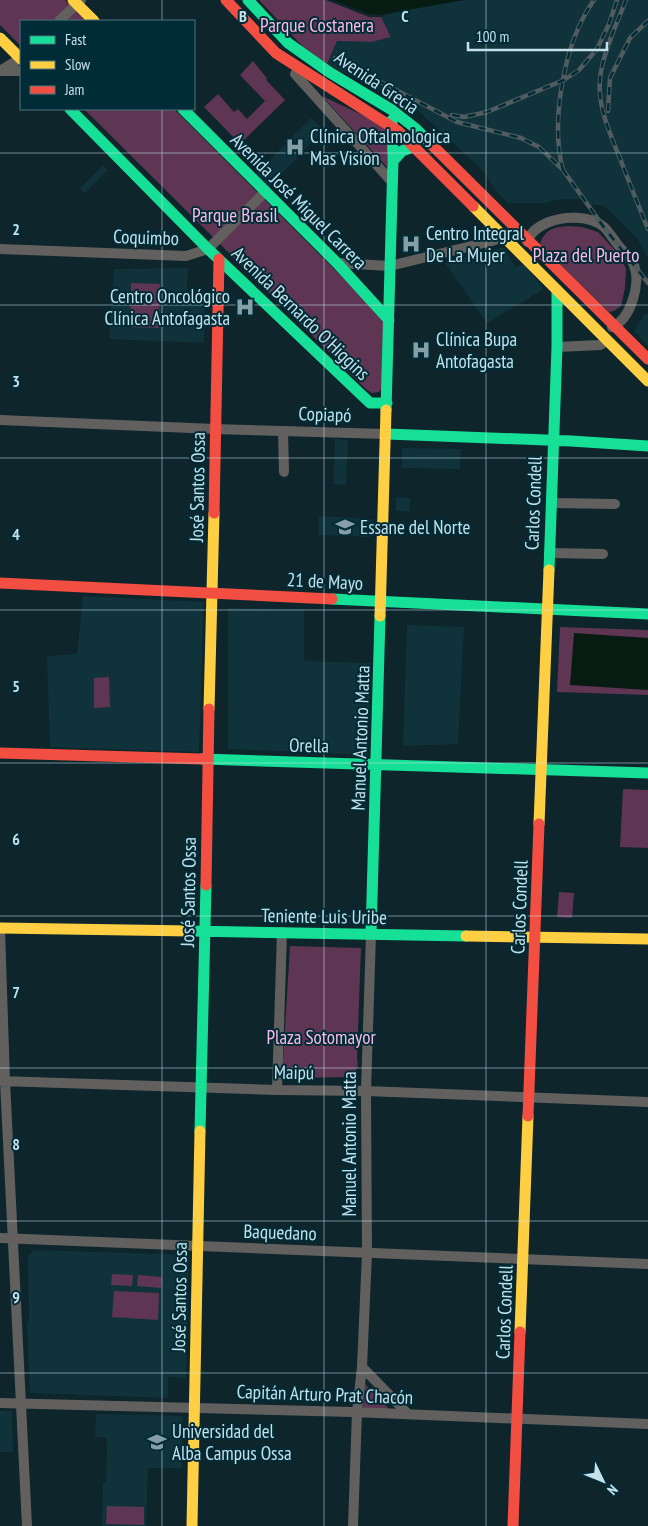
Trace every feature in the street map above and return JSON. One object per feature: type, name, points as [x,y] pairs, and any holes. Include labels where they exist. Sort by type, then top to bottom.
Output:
[{"type":"main road","name":"Avenida Grecia","points":[[226,0],[276,53],[393,126],[648,381]]},
{"type":"main road","name":"Avenida Grecia","points":[[248,0],[288,43],[329,72],[392,110],[415,128],[648,359]]},
{"type":"main road","points":[[77,1],[93,20]]},
{"type":"main road","points":[[0,38],[20,58]]},
{"type":"main road","name":"Avenida Bernardo O'Higgins","points":[[71,110],[208,249],[370,403],[387,403]]},
{"type":"main road","name":"Avenida José Miguel Carrera","points":[[184,110],[337,263],[389,320]]},
{"type":"main road","name":"Manuel Antonio Matta","points":[[371,934],[387,434],[393,162],[392,110]]},
{"type":"main road","points":[[393,162],[407,147],[415,146]]},
{"type":"main road","name":"José Santos Ossa","points":[[192,1526],[219,259]]},
{"type":"main road","name":"Carlos Condell","points":[[514,1526],[557,290]]},
{"type":"main road","name":"Copiapó","points":[[387,434],[553,440],[648,446]]},
{"type":"main road","name":"21 de Mayo","points":[[0,583],[648,614]]},
{"type":"main road","name":"Orella","points":[[0,753],[648,773]]},
{"type":"main road","name":"Teniente Luis Uribe","points":[[0,929],[648,939]]},
{"type":"street","points":[[60,20],[77,1]]},
{"type":"street","name":"Avenida Grecia","points":[[276,53],[392,182]]},
{"type":"street","points":[[0,71],[20,60]]},
{"type":"street","points":[[0,71],[20,72]]},
{"type":"street","name":"Coquimbo","points":[[0,249],[186,256],[208,249],[266,191]]},
{"type":"street","points":[[524,258],[527,239],[532,232],[541,226],[560,219],[579,218],[603,226],[633,263],[636,273],[635,289],[628,313],[615,326],[598,332]]},
{"type":"street","points":[[337,263],[390,266],[503,237]]},
{"type":"street","points":[[556,347],[600,345],[607,341]]},
{"type":"street","name":"Copiapó","points":[[0,420],[387,434]]},
{"type":"street","points":[[283,431],[284,472]]},
{"type":"street","points":[[551,503],[615,504]]},
{"type":"street","points":[[549,553],[603,554]]},
{"type":"street","points":[[0,929],[2,1081],[14,1239],[27,1526]]},
{"type":"street","points":[[277,1090],[282,932]]},
{"type":"street","name":"Manuel Antonio Matta","points":[[352,1526],[367,1253],[366,1091],[371,934]]},
{"type":"street","name":"Maipú","points":[[2,1081],[366,1091],[648,1102]]},
{"type":"street","name":"Baquedano","points":[[0,1238],[648,1264]]},
{"type":"street","points":[[362,1367],[408,1414]]},
{"type":"street","name":"Capitán Arturo Prat Chacón","points":[[0,1403],[357,1412],[648,1424]]},
{"type":"shaded area","points":[[333,0],[464,0],[380,15],[366,13]]},
{"type":"shaded area","points":[[464,0],[648,0],[648,258],[637,238],[603,205],[591,205],[586,199],[560,199],[545,203],[508,203],[497,192],[482,170],[415,108],[327,64],[337,41],[371,42],[391,36],[381,17],[397,11]]},
{"type":"shaded area","name":"Clínica Oftalmologica Mas Vision","points":[[311,118],[324,130],[267,189],[254,176]]},
{"type":"shaded area","points":[[103,166],[108,170],[85,193],[80,188]]},
{"type":"shaded area","points":[[504,247],[515,267],[524,264],[544,289],[487,323],[445,263]]},
{"type":"shaded area","points":[[188,268],[187,291],[205,292],[204,343],[109,339],[114,269]]},
{"type":"shaded area","points":[[648,313],[648,346],[634,331],[644,315]]},
{"type":"shaded area","points":[[335,439],[348,440],[346,485],[333,484]]},
{"type":"shaded area","points":[[402,448],[461,449],[460,469],[402,468]]},
{"type":"shaded area","points":[[396,497],[410,498],[410,511],[396,511]]},
{"type":"shaded area","name":"Essane del Norte","points":[[319,516],[372,519],[371,537],[318,535]]},
{"type":"shaded area","points":[[83,596],[204,602],[199,752],[50,747],[47,656],[77,654]]},
{"type":"shaded area","points":[[228,608],[304,609],[304,661],[371,663],[368,755],[228,749]]},
{"type":"shaded area","points":[[407,625],[464,627],[458,744],[403,746]]},
{"type":"shaded area","points":[[574,633],[648,638],[648,690],[570,685]]},
{"type":"shaded area","points":[[34,1250],[187,1255],[189,1257],[186,1378],[168,1377],[168,1398],[30,1393],[27,1323],[29,1320],[28,1255]]},
{"type":"shaded area","points":[[0,1411],[12,1411],[13,1452],[0,1452]]},
{"type":"shaded area","points":[[96,1414],[183,1416],[182,1468],[148,1468],[146,1525],[150,1526],[102,1526],[103,1483],[106,1482],[107,1437],[95,1437]]},
{"type":"green space","points":[[0,0],[65,0],[85,20],[20,20],[20,45],[0,25]]},
{"type":"green space","name":"Parque Costanera","points":[[259,0],[326,0],[369,17],[381,17],[391,37],[371,42],[337,41],[327,64],[303,47]]},
{"type":"green space","points":[[253,61],[267,81],[285,100],[240,144],[204,107],[218,94],[234,112],[238,109],[247,119],[265,101],[240,75]]},
{"type":"green space","points":[[322,96],[388,127],[387,167]]},
{"type":"green space","name":"Parque Brasil","points":[[85,110],[175,110],[386,321],[384,386],[379,392],[372,393]]},
{"type":"green space","name":"Plaza del Puerto","points":[[559,227],[582,227],[598,232],[621,257],[626,269],[625,288],[621,306],[614,311],[609,312],[540,244],[547,232]]},
{"type":"green space","points":[[131,283],[160,284],[159,328],[130,327]]},
{"type":"green space","points":[[560,627],[648,630],[648,695],[557,692]]},
{"type":"green space","points":[[109,677],[110,707],[94,708],[94,678]]},
{"type":"green space","points":[[623,789],[648,790],[648,848],[620,847]]},
{"type":"green space","points":[[559,892],[574,893],[572,918],[557,917]]},
{"type":"green space","name":"Plaza Sotomayor","points":[[290,946],[361,948],[358,1069],[356,1068],[356,1077],[282,1078]]},
{"type":"green space","points":[[112,1274],[133,1275],[132,1286],[111,1285]]},
{"type":"green space","points":[[138,1275],[162,1277],[161,1288],[137,1286]]},
{"type":"green space","points":[[114,1291],[159,1293],[158,1320],[112,1317]]},
{"type":"green space","points":[[365,1384],[389,1409],[363,1409]]},
{"type":"green space","points":[[107,1506],[144,1507],[144,1525],[106,1524]]},
{"type":"railway","points":[[563,170],[559,150],[558,129],[562,82],[575,37],[594,0]]},
{"type":"railway","points":[[452,115],[464,117],[487,112],[564,80],[579,70],[597,49],[609,24],[617,0]]},
{"type":"railway","points":[[626,0],[605,54],[601,72],[600,95],[608,129],[648,229]]},
{"type":"railway","points":[[608,111],[610,78],[630,38],[648,21]]},
{"type":"railway","points":[[335,58],[457,122],[521,138],[539,147],[563,170],[603,226],[648,283]]},
{"type":"traffic: fast","points":[[248,0],[288,43],[329,72],[392,110],[415,128],[432,145]]},
{"type":"traffic: fast","points":[[71,110],[208,249],[370,403],[387,403]]},
{"type":"traffic: fast","points":[[184,110],[337,263],[389,320]]},
{"type":"traffic: fast","points":[[386,410],[393,161],[392,120]]},
{"type":"traffic: fast","points":[[393,161],[402,151],[415,146]]},
{"type":"traffic: fast","points":[[549,570],[557,347],[557,290]]},
{"type":"traffic: fast","points":[[387,434],[648,446]]},
{"type":"traffic: fast","points":[[332,599],[648,614]]},
{"type":"traffic: fast","points":[[371,934],[380,616]]},
{"type":"traffic: fast","points":[[202,759],[648,773]]},
{"type":"traffic: fast","points":[[200,1131],[206,885]]},
{"type":"traffic: fast","points":[[191,931],[466,936]]},
{"type":"traffic: slow","points":[[73,0],[93,20]]},
{"type":"traffic: slow","points":[[0,38],[20,58]]},
{"type":"traffic: slow","points":[[473,206],[648,381]]},
{"type":"traffic: slow","points":[[380,616],[386,410]]},
{"type":"traffic: slow","points":[[209,709],[214,513]]},
{"type":"traffic: slow","points":[[539,824],[549,570]]},
{"type":"traffic: slow","points":[[0,928],[191,931]]},
{"type":"traffic: slow","points":[[466,936],[648,939]]},
{"type":"traffic: slow","points":[[520,1332],[528,1116]]},
{"type":"traffic: slow","points":[[192,1526],[200,1131]]},
{"type":"traffic: jam","points":[[226,0],[276,53],[398,131],[473,206]]},
{"type":"traffic: jam","points":[[432,145],[648,359]]},
{"type":"traffic: jam","points":[[214,513],[219,259]]},
{"type":"traffic: jam","points":[[0,583],[332,599]]},
{"type":"traffic: jam","points":[[206,885],[209,709]]},
{"type":"traffic: jam","points":[[0,753],[202,759]]},
{"type":"traffic: jam","points":[[528,1116],[539,824]]},
{"type":"traffic: jam","points":[[513,1526],[520,1332]]},
{"type":"place","name":"Clínica Oftalmologica Mas Vision","points":[[295,147]]},
{"type":"place","name":"Centro Integral De La Mujer","points":[[411,244]]},
{"type":"place","name":"Centro Oncológico Clínica Antofagasta","points":[[245,307]]},
{"type":"place","name":"Clínica Bupa Antofagasta","points":[[421,350]]},
{"type":"place","name":"Essane del Norte","points":[[345,527]]},
{"type":"place","name":"Universidad del Alba Campus Ossa","points":[[157,1442]]}]
